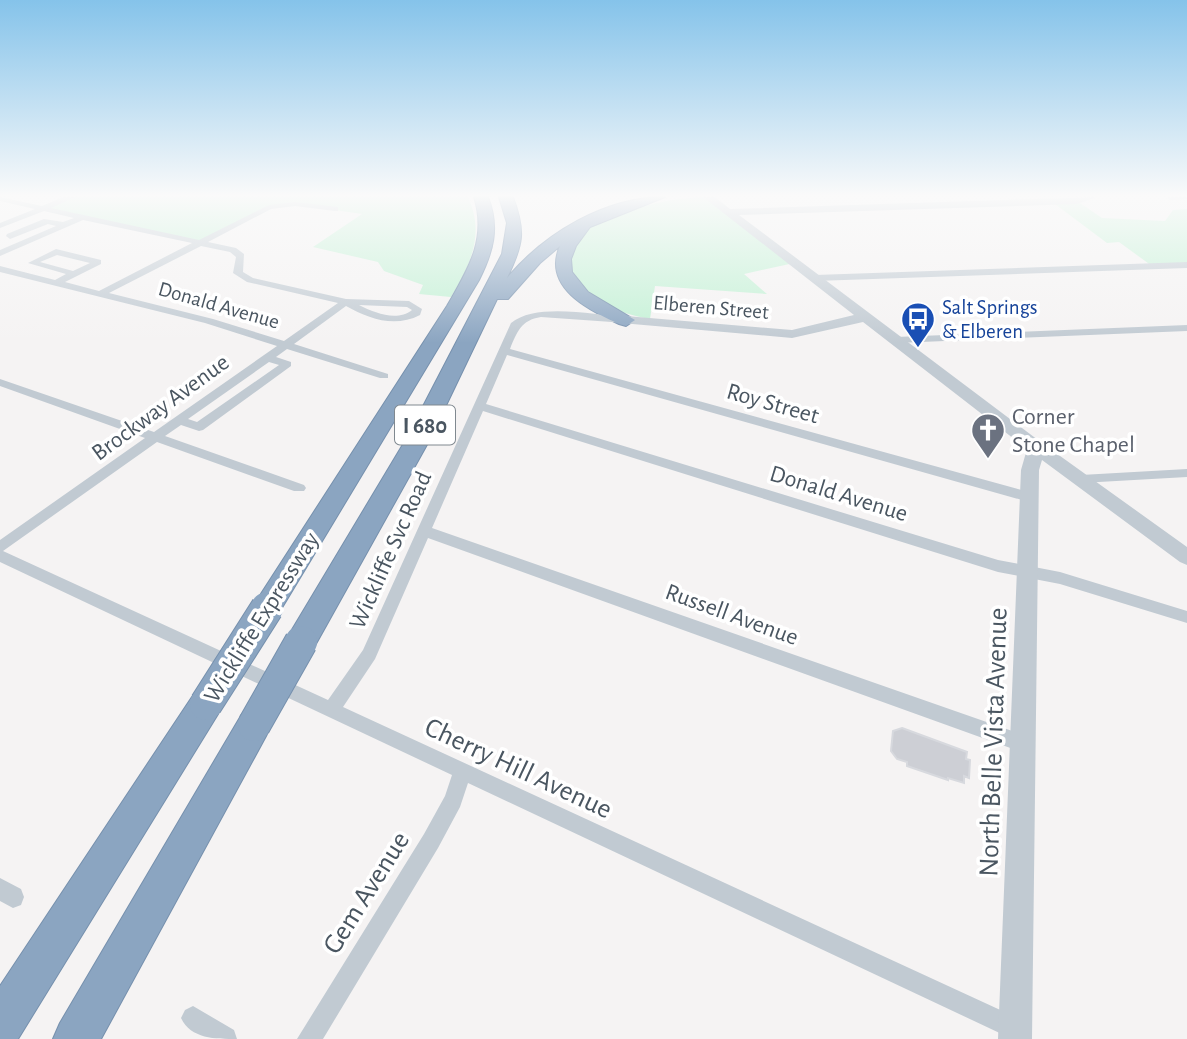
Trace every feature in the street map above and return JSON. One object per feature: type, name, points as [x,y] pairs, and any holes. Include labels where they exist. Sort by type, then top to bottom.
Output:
[{"type":"highway","points":[[473,276],[479,245]]},
{"type":"highway","name":"Wickliffe Expressway","points":[[0,1026],[267,608],[473,276],[485,245]]},
{"type":"highway","name":"Wickliffe Expressway","points":[[76,1039],[437,403],[510,254],[511,245]]},
{"type":"highway","points":[[437,403],[454,382],[489,313],[531,260],[549,245]]},
{"type":"highway","points":[[569,245],[563,256],[566,278],[579,295],[593,305],[626,320]]},
{"type":"street","points":[[0,253],[17,245]]},
{"type":"street","points":[[100,294],[193,245]]},
{"type":"street","points":[[208,245],[238,253],[241,259],[238,274],[241,276],[346,302],[393,319],[408,318],[417,312],[415,306],[409,304],[346,302]]},
{"type":"street","points":[[773,245],[1036,447],[1187,557]]},
{"type":"street","points":[[56,283],[75,274],[98,262],[56,252],[32,263],[75,274]]},
{"type":"street","points":[[815,278],[1187,265]]},
{"type":"street","name":"Donald Avenue","points":[[0,269],[209,321],[384,376]]},
{"type":"street","name":"Brockway Avenue","points":[[0,547],[283,344],[346,302]]},
{"type":"street","name":"Wickliffe Svc Road","points":[[331,710],[363,666],[516,323],[534,315],[552,315]]},
{"type":"street","name":"Elberen Street","points":[[552,315],[792,334],[865,317]]},
{"type":"street","points":[[896,340],[1187,328]]},
{"type":"street","name":"Roy Street","points":[[504,351],[1029,497]]},
{"type":"street","points":[[178,420],[199,427],[287,364],[266,357]]},
{"type":"street","points":[[0,382],[299,488]]},
{"type":"street","name":"Donald Avenue","points":[[479,406],[998,566],[1060,578],[1187,617]]},
{"type":"street","name":"North Belle Vista Avenue","points":[[1015,1034],[1029,497],[1032,456],[1036,447]]},
{"type":"street","points":[[1081,480],[1187,473]]},
{"type":"street","name":"Russell Avenue","points":[[424,531],[1024,744]]},
{"type":"street","name":"Cherry Hill Avenue","points":[[0,556],[463,771],[1015,1034]]},
{"type":"street","name":"Gem Avenue","points":[[309,1039],[431,842],[453,800],[463,771]]},
{"type":"street","points":[[193,1018],[225,1039]]},
{"type":"green space","points":[[473,245],[470,261],[451,297],[419,294],[423,285],[384,271],[378,262],[313,247]]},
{"type":"green space","points":[[771,245],[794,263],[744,274],[767,294],[655,286],[650,319],[611,308],[588,294],[571,274],[567,261],[575,246]]},
{"type":"green space","points":[[1124,245],[1187,245],[1187,265],[1152,266]]},
{"type":"building","points":[[902,728],[967,752],[966,759],[970,760],[969,778],[964,776],[964,783],[948,780],[907,766],[907,762],[897,759],[891,751],[893,731]]},
{"type":"place","name":"Salt Springs & Elberen","points":[[918,349]]},
{"type":"place","name":"Corner Stone Chapel","points":[[988,460]]}]
